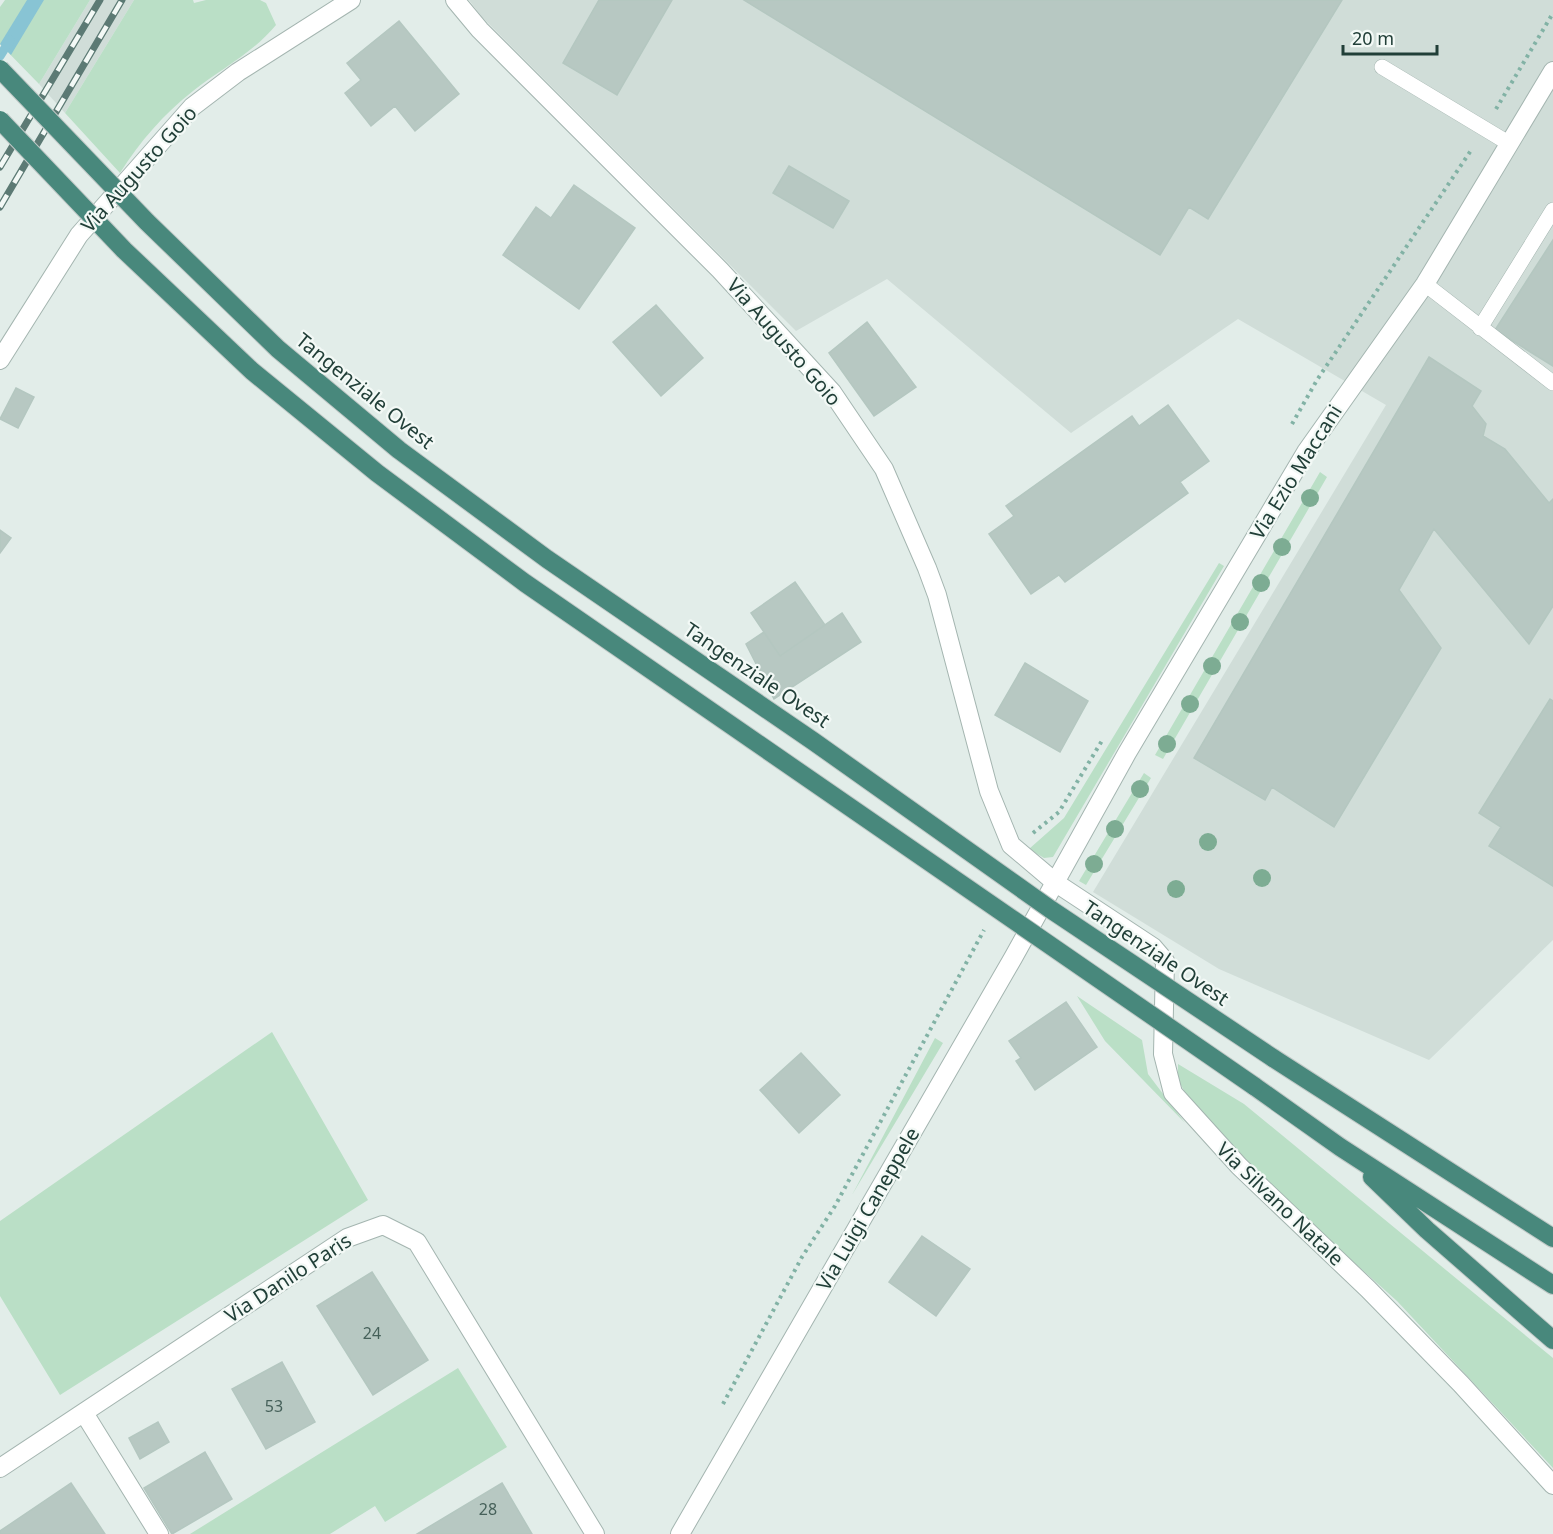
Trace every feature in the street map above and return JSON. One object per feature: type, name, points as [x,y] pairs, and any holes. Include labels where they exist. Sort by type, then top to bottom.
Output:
[{"type":"highway","name":"Tangenziale Ovest","points":[[0,69],[147,222],[278,349],[399,450],[547,559],[813,741],[1050,909],[1273,1058],[1553,1238]]},
{"type":"highway","points":[[0,120],[124,250],[252,371],[377,473],[583,624],[1340,1147],[1553,1285]]},
{"type":"highway","points":[[1340,1147],[1427,1230],[1553,1340]]},
{"type":"street","name":"Via Augusto Goio","points":[[0,360],[79,235],[192,107],[238,72],[351,0]]},
{"type":"street","name":"Via Augusto Goio","points":[[455,0],[480,30],[720,270],[832,392],[884,469],[937,595],[960,691],[1003,831],[1018,854],[1082,900]]},
{"type":"street","name":"Via Ezio Maccani","points":[[1056,883],[1127,753],[1314,438],[1425,284],[1553,71]]},
{"type":"street","name":"Via Luigi Caneppele","points":[[680,1534],[1056,883]]},
{"type":"street","name":"Via Silvano Natale","points":[[1082,900],[1153,947],[1165,961],[1163,1054],[1165,1068],[1173,1093],[1193,1118],[1239,1166],[1368,1289],[1461,1384],[1553,1485]]},
{"type":"street","name":"Via Danilo Paris","points":[[0,1468],[347,1238],[383,1225],[417,1242],[595,1534]]},
{"type":"street","points":[[84,1413],[159,1534]]},
{"type":"lane","points":[[1382,68],[1510,144]]},
{"type":"lane","points":[[1480,328],[1553,210]]},
{"type":"lane","points":[[1425,284],[1553,383]]},
{"type":"path","points":[[719,1411],[802,1257],[835,1206],[981,938]]},
{"type":"shaded area","points":[[90,0],[134,0],[65,113],[39,84]]},
{"type":"shaded area","points":[[469,0],[1553,0],[1553,940],[1429,1060],[1219,969],[1093,892],[1386,405],[1238,319],[1071,433],[887,279],[796,331],[482,17]]},
{"type":"green space","points":[[5,0],[90,0],[39,84],[0,44],[0,7]]},
{"type":"green space","points":[[134,0],[193,0],[194,3],[206,0],[260,0],[266,3],[276,25],[247,52],[172,109],[144,139],[120,173],[65,113]]},
{"type":"green space","points":[[1320,472],[1327,477],[1163,759],[1155,755]]},
{"type":"green space","points":[[1219,563],[1224,566],[1053,857],[1044,858],[1029,849],[1064,818]]},
{"type":"green space","points":[[1144,773],[1151,778],[1086,885],[1079,881]]},
{"type":"green space","points":[[1077,996],[1142,1040],[1148,1074],[1185,1123],[1105,1041]]},
{"type":"green space","points":[[272,1032],[368,1200],[60,1395],[0,1296],[0,1221]]},
{"type":"green space","points":[[935,1038],[943,1043],[852,1195]]},
{"type":"green space","points":[[1178,1064],[1244,1104],[1553,1358],[1553,1468],[1397,1301],[1261,1179],[1186,1094],[1178,1080]]},
{"type":"green space","points":[[458,1368],[507,1447],[385,1522],[375,1506],[330,1534],[190,1534]]},
{"type":"water","points":[[27,0],[44,0],[11,55],[0,44]]},
{"type":"building","points":[[599,0],[672,0],[617,95],[563,63]]},
{"type":"building","points":[[744,0],[1342,0],[1208,219],[1189,207],[1160,255]]},
{"type":"building","points":[[399,21],[459,94],[415,131],[395,106],[371,126],[345,93],[361,80],[347,63]]},
{"type":"building","points":[[789,166],[849,201],[833,228],[773,193]]},
{"type":"building","points":[[574,185],[635,228],[579,309],[503,255],[536,207],[551,218]]},
{"type":"building","points":[[1553,240],[1553,366],[1495,330]]},
{"type":"building","points":[[656,305],[703,358],[661,396],[613,342]]},
{"type":"building","points":[[867,322],[916,387],[874,416],[829,353]]},
{"type":"building","points":[[1429,357],[1481,391],[1472,406],[1486,424],[1483,436],[1505,449],[1549,503],[1553,499],[1553,606],[1529,644],[1434,529],[1399,590],[1441,648],[1334,827],[1272,787],[1265,800],[1194,758]]},
{"type":"building","points":[[16,388],[34,397],[18,428],[0,419]]},
{"type":"building","points":[[1168,405],[1209,461],[1180,482],[1188,493],[1065,582],[1059,575],[1031,594],[989,534],[1014,516],[1006,506],[1132,416],[1139,426]]},
{"type":"building","points":[[0,530],[11,538],[0,553]]},
{"type":"building","points":[[795,582],[825,625],[780,656],[751,613]]},
{"type":"building","points":[[842,613],[861,642],[774,699],[746,644],[764,632],[780,656]]},
{"type":"building","points":[[1025,663],[1088,701],[1060,752],[995,715]]},
{"type":"building","points":[[1550,699],[1553,701],[1553,886],[1489,846],[1501,827],[1479,813]]},
{"type":"building","points":[[1066,1002],[1097,1047],[1035,1090],[1016,1061],[1021,1058],[1009,1041]]},
{"type":"building","points":[[801,1053],[840,1095],[799,1133],[760,1090]]},
{"type":"building","points":[[922,1236],[970,1269],[936,1316],[889,1282]]},
{"type":"building","points":[[372,1272],[428,1360],[373,1395],[317,1306]]},
{"type":"building","points":[[282,1362],[315,1422],[266,1449],[232,1389]]},
{"type":"building","points":[[158,1422],[169,1442],[140,1459],[129,1438]]},
{"type":"building","points":[[205,1452],[232,1499],[172,1534],[144,1488]]},
{"type":"building","points":[[71,1483],[105,1534],[0,1534],[0,1531]]},
{"type":"building","points":[[502,1483],[532,1534],[417,1534]]},
{"type":"waterway","points":[[0,56],[10,40]]},
{"type":"railway","points":[[0,167],[100,0]]},
{"type":"railway","points":[[0,207],[122,0]]}]
